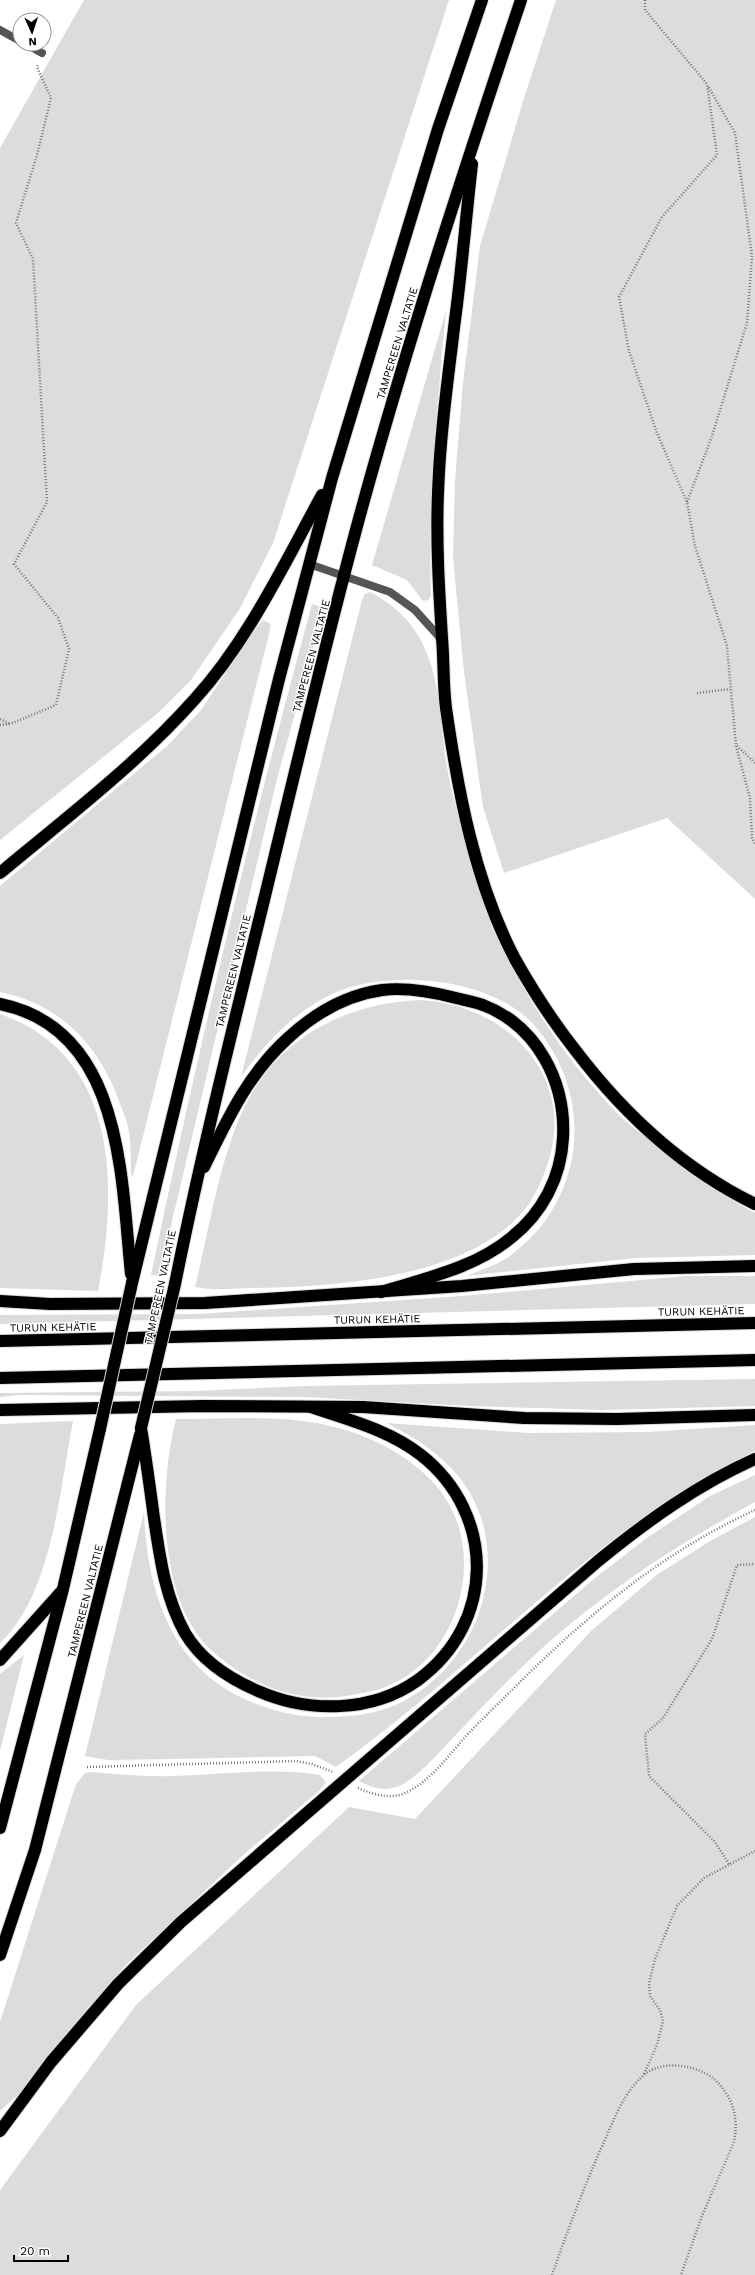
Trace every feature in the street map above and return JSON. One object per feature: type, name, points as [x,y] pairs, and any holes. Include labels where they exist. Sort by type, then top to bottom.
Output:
[{"type":"highway","name":"TAMPEREEN VALTATIE","points":[[0,1828],[63,1589],[132,1284],[279,678],[309,564],[332,478],[438,130],[482,0]]},
{"type":"highway","name":"TAMPEREEN VALTATIE","points":[[0,1955],[35,1850],[141,1428],[175,1284],[195,1186],[301,746],[345,576],[388,416],[475,135],[521,0]]},
{"type":"highway","points":[[475,135],[448,368],[439,471],[437,564],[446,705],[457,773],[472,838],[490,903],[515,958],[549,1016],[591,1072],[635,1119],[679,1157],[730,1192],[755,1204]]},
{"type":"highway","points":[[0,873],[124,770],[195,700],[225,661],[251,620],[332,478]]},
{"type":"highway","points":[[195,1186],[240,1096],[257,1071],[286,1039],[318,1015],[350,998],[383,990],[431,992],[483,1005],[495,1011],[513,1023],[530,1038],[548,1065],[557,1085],[564,1114],[563,1143],[552,1187],[530,1220],[511,1238],[492,1252],[452,1270],[381,1292]]},
{"type":"highway","points":[[0,1004],[19,1010],[40,1020],[63,1037],[84,1061],[99,1085],[106,1103],[117,1145],[132,1284]]},
{"type":"highway","points":[[0,1301],[50,1304],[205,1303],[381,1292],[634,1269],[755,1266]]},
{"type":"highway","name":"TURUN KEHÄTIE","points":[[0,1341],[755,1323]]},
{"type":"highway","points":[[0,1378],[755,1360]]},
{"type":"highway","points":[[0,1410],[203,1406],[363,1407],[539,1418],[625,1419],[755,1415]]},
{"type":"highway","points":[[141,1428],[163,1574],[175,1611],[193,1644],[220,1670],[242,1684],[270,1696],[313,1706],[358,1705],[389,1695],[418,1680],[441,1659],[450,1648],[464,1622],[473,1595],[478,1563],[476,1541],[468,1513],[458,1494],[446,1478],[421,1454],[385,1432],[311,1407]]},
{"type":"highway","points":[[0,2131],[51,2062],[118,1984],[181,1922],[598,1560],[641,1526],[711,1482],[755,1459]]},
{"type":"highway","points":[[0,1660],[63,1589]]},
{"type":"street","points":[[0,30],[12,37]]},
{"type":"street","points":[[309,564],[390,592],[415,610],[443,640]]},
{"type":"path","points":[[645,0],[646,10],[707,84],[736,133],[752,256],[747,323],[710,439],[686,502]]},
{"type":"path","points":[[0,725],[10,724],[56,705],[69,649],[58,618],[14,564],[47,502],[33,259],[16,223],[37,155],[51,98],[37,68],[42,53]]},
{"type":"path","points":[[707,84],[717,155],[662,217],[619,297],[629,350],[657,433],[686,502],[695,546],[727,646],[736,745],[750,798],[752,838],[755,844]]},
{"type":"path","points":[[697,693],[730,689]]},
{"type":"path","points":[[0,719],[10,724]]},
{"type":"path","points":[[736,745],[755,763]]},
{"type":"path","points":[[358,1788],[372,1794],[386,1796],[403,1794],[424,1782],[475,1727],[549,1653],[613,1598],[662,1561],[721,1526],[755,1510]]},
{"type":"path","points":[[729,1864],[715,1842],[649,1776],[645,1734],[663,1718],[712,1639],[737,1565],[755,1564]]},
{"type":"path","points":[[87,1767],[296,1761],[312,1764],[334,1772]]},
{"type":"path","points":[[552,2275],[581,2192],[620,2105],[644,2074],[657,2045],[662,2021],[660,2010],[650,1996],[648,1990],[654,1959],[677,1906],[704,1878],[755,1851]]},
{"type":"path","points":[[644,2074],[662,2067],[676,2065],[699,2070],[710,2076],[726,2092],[731,2100],[735,2115],[736,2131],[734,2142],[702,2216],[681,2275]]},
{"type":"shaded area","points":[[84,0],[449,0],[273,543],[239,610],[191,680],[158,713],[0,840],[0,148]]},
{"type":"shaded area","points":[[556,0],[755,0],[755,899],[667,818],[504,873],[483,807],[464,672],[453,558],[455,480],[463,383],[480,246],[524,98]]},
{"type":"shaded area","points":[[446,311],[432,489],[430,560],[431,596],[428,600],[423,601],[407,580],[372,565]]},
{"type":"shaded area","points":[[370,592],[396,609],[414,630],[427,653],[439,704],[446,760],[457,812],[488,913],[512,967],[527,993],[542,1018],[577,1067],[627,1123],[700,1179],[755,1213],[755,1255],[636,1258],[466,1276],[489,1267],[510,1256],[535,1233],[555,1206],[567,1177],[574,1146],[574,1115],[567,1083],[554,1053],[534,1025],[515,1009],[492,996],[466,987],[438,982],[409,980],[381,981],[355,986],[332,994],[305,1010],[292,1020],[260,1052],[241,1077],[362,600],[365,594]]},
{"type":"shaded area","points":[[312,604],[324,608],[277,779],[159,1276],[151,1275],[187,1106],[226,938],[289,687]]},
{"type":"shaded area","points":[[263,620],[271,624],[269,634],[133,1176],[131,1175],[130,1145],[127,1123],[109,1078],[87,1043],[58,1016],[21,998],[0,992],[0,886],[167,746],[201,710],[258,625]]},
{"type":"shaded area","points":[[419,1000],[452,1005],[482,1016],[508,1032],[529,1053],[545,1078],[553,1106],[554,1138],[543,1177],[527,1206],[519,1216],[494,1237],[464,1253],[431,1266],[395,1275],[321,1285],[224,1289],[195,1287],[215,1196],[228,1150],[244,1108],[258,1083],[275,1062],[294,1044],[316,1029],[339,1017],[364,1009],[391,1003]]},
{"type":"shaded area","points":[[0,1014],[39,1033],[68,1060],[89,1093],[101,1129],[107,1169],[108,1210],[98,1291],[0,1288]]},
{"type":"shaded area","points":[[686,1276],[755,1276],[755,1304],[0,1324],[0,1315],[199,1314],[462,1296]]},
{"type":"shaded area","points":[[755,1379],[755,1406],[603,1410],[470,1406],[304,1397],[20,1395],[0,1397],[0,1393],[196,1391],[305,1386]]},
{"type":"shaded area","points":[[260,1418],[322,1424],[358,1434],[375,1441],[391,1449],[421,1470],[445,1497],[453,1512],[461,1535],[464,1560],[462,1585],[456,1610],[446,1633],[432,1654],[414,1671],[385,1687],[351,1695],[319,1697],[302,1696],[269,1687],[239,1671],[211,1650],[193,1628],[180,1602],[172,1572],[167,1540],[165,1508],[167,1476],[170,1446],[176,1419]]},
{"type":"shaded area","points":[[73,1421],[58,1508],[43,1569],[32,1597],[18,1622],[0,1643],[0,1424]]},
{"type":"shaded area","points":[[386,1423],[529,1433],[647,1432],[755,1425],[755,1451],[697,1482],[643,1518],[590,1558],[539,1600],[388,1728],[336,1767],[315,1756],[108,1760],[85,1756],[144,1512],[146,1542],[151,1572],[159,1600],[169,1626],[184,1650],[203,1671],[226,1689],[254,1703],[296,1715],[314,1717],[368,1714],[389,1708],[409,1698],[433,1681],[454,1659],[470,1634],[481,1606],[487,1578],[487,1548],[481,1519],[469,1491],[452,1469],[421,1443]]},
{"type":"shaded area","points":[[755,1475],[755,1502],[660,1558],[600,1600],[517,1672],[430,1763],[412,1778],[399,1786],[387,1789],[376,1788],[359,1781],[595,1578],[651,1535],[710,1496]]},
{"type":"shaded area","points":[[755,1517],[755,2275],[0,2275],[0,2190],[136,2005],[349,1807],[415,1819],[591,1631],[658,1574],[712,1540]]},
{"type":"shaded area","points":[[24,1655],[0,1751],[0,1674]]},
{"type":"shaded area","points":[[245,1772],[284,1772],[320,1775],[326,1782],[320,1790],[241,1857],[127,1964],[88,2008],[19,2094],[0,2111],[0,2022],[76,1784],[85,1773],[160,1776]]}]
